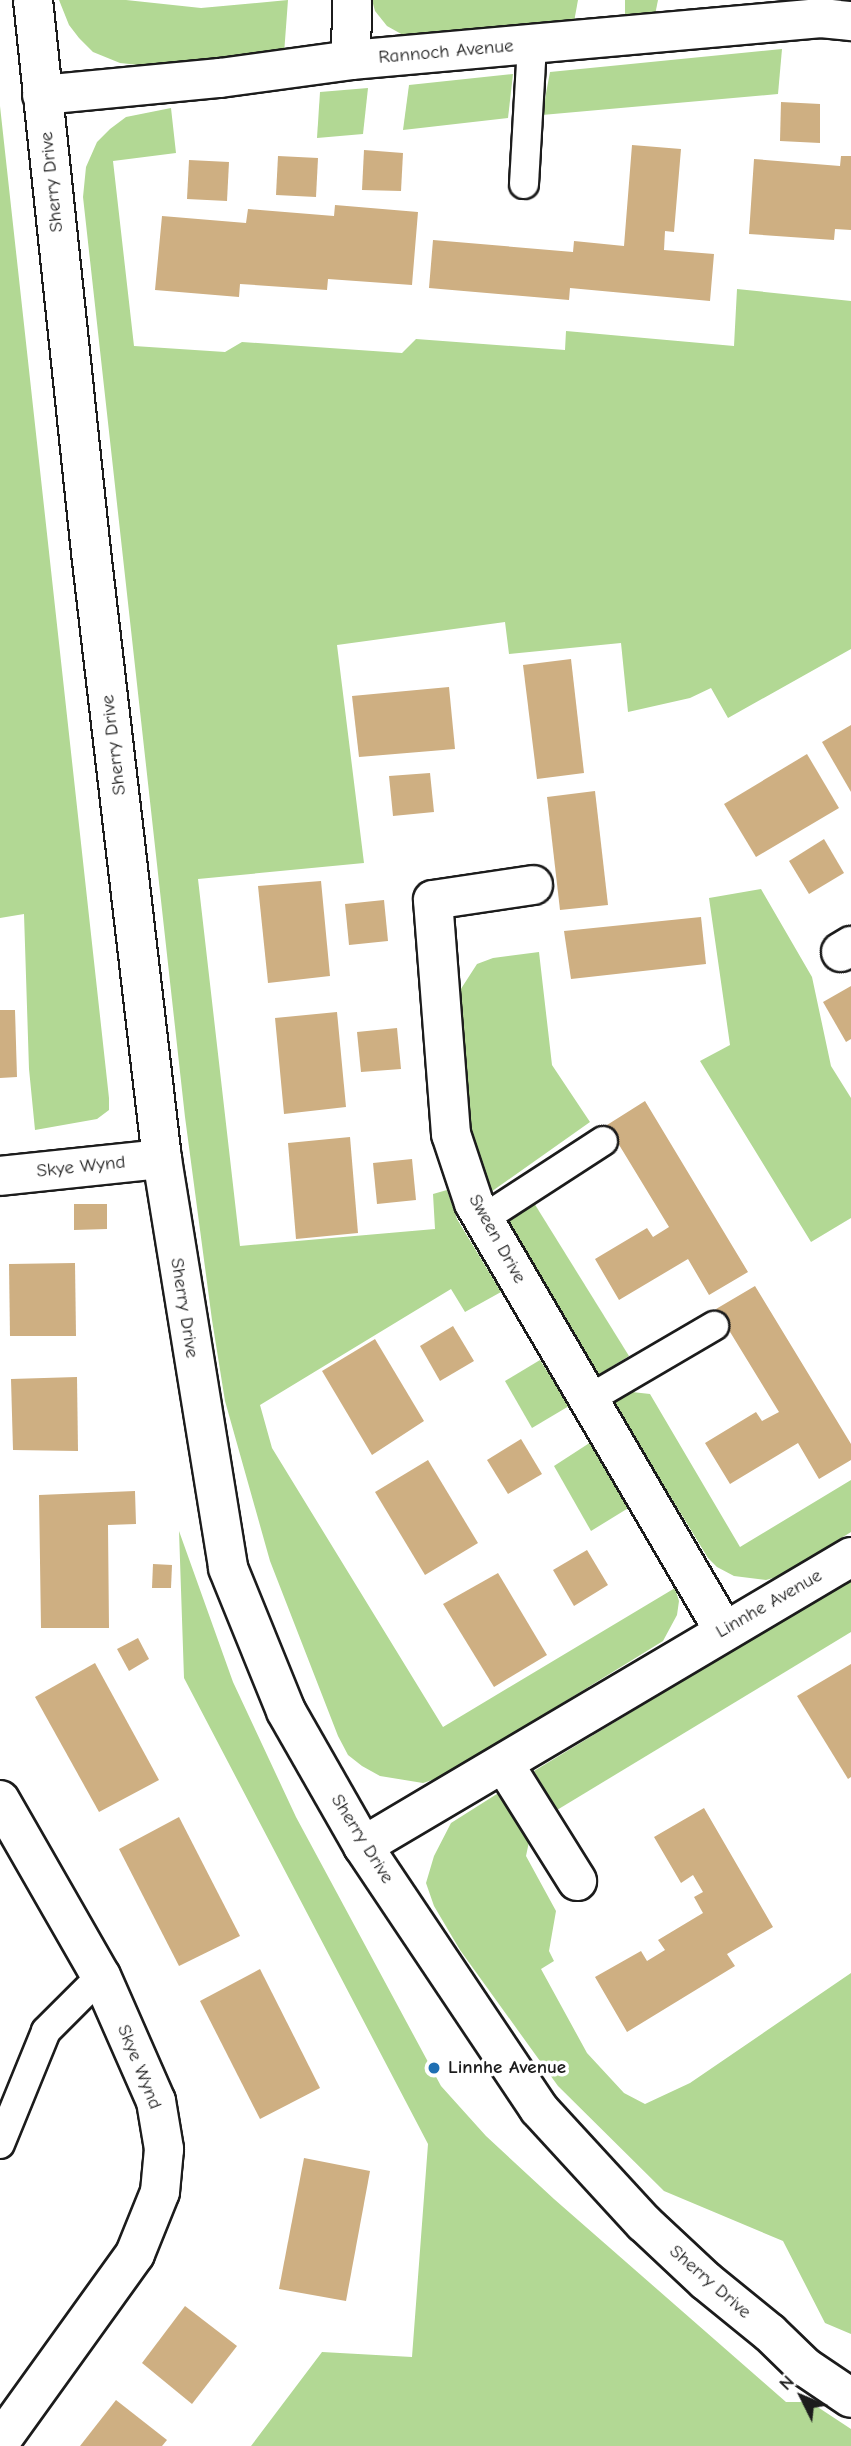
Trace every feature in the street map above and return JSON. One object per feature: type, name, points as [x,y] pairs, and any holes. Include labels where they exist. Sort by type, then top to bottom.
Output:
[{"type":"street","name":"Sherry Drive","points":[[33,0],[162,1159],[228,1568],[286,1711],[363,1846],[539,2109],[643,2223],[706,2281],[770,2333],[804,2367],[851,2398]]},
{"type":"street","points":[[351,60],[352,0]]},
{"type":"street","name":"Rannoch Avenue","points":[[42,95],[220,78],[351,60],[532,45],[831,13]]},
{"type":"street","name":"Sween Drive","points":[[533,885],[433,900],[451,1134],[474,1203],[724,1630]]},
{"type":"street","name":"Skye Wynd","points":[[0,1176],[162,1159]]},
{"type":"street","name":"Linnhe Avenue","points":[[363,1846],[851,1557]]},
{"type":"street","points":[[504,1764],[577,1881]]},
{"type":"street","name":"Skye Wynd","points":[[0,1800],[101,1976],[156,2101],[164,2149],[160,2192],[135,2254],[0,2442]]},
{"type":"lane","points":[[524,184],[532,45]]},
{"type":"lane","points":[[483,1219],[603,1141]]},
{"type":"lane","points":[[589,1399],[714,1326]]},
{"type":"lane","points":[[0,2142],[47,2031],[101,1976]]},
{"type":"green space","points":[[59,0],[126,0],[201,8],[288,0],[284,54],[148,66],[120,63],[93,52],[79,38],[69,25]]},
{"type":"green space","points":[[372,0],[578,0],[574,22],[422,38],[403,35],[387,26],[375,11]]},
{"type":"green space","points":[[625,0],[658,0],[655,15],[625,19]]},
{"type":"green space","points":[[782,49],[778,94],[542,115],[550,72]]},
{"type":"green space","points":[[513,74],[508,118],[403,130],[409,85]]},
{"type":"green space","points":[[368,88],[363,134],[317,138],[320,92]]},
{"type":"green space","points":[[0,106],[109,1098],[109,1110],[97,1119],[35,1130],[29,1069],[24,914],[0,918]]},
{"type":"green space","points":[[171,108],[176,153],[113,161],[134,346],[225,352],[242,342],[402,353],[416,339],[565,350],[566,331],[734,346],[737,289],[851,301],[851,649],[728,718],[711,688],[690,698],[628,712],[621,643],[509,654],[505,622],[337,645],[364,863],[198,879],[240,1246],[435,1229],[433,1194],[447,1190],[457,1219],[501,1292],[465,1312],[451,1289],[260,1405],[272,1448],[443,1727],[675,1588],[679,1601],[677,1615],[663,1641],[444,1776],[423,1783],[380,1776],[348,1755],[338,1736],[270,1561],[225,1401],[212,1320],[185,1117],[83,197],[86,167],[97,142],[126,117]]},
{"type":"green space","points":[[761,889],[812,977],[831,1066],[851,1098],[851,1218],[811,1242],[700,1061],[730,1045],[709,898]]},
{"type":"green space","points":[[539,952],[552,1065],[590,1122],[488,1194],[477,1161],[468,1112],[457,995],[477,964],[493,958]]},
{"type":"green space","points":[[534,1203],[629,1356],[598,1375],[504,1223]]},
{"type":"green space","points":[[540,1360],[569,1406],[532,1428],[505,1381]]},
{"type":"green space","points":[[632,1392],[650,1394],[740,1547],[851,1480],[851,1532],[780,1576],[766,1580],[734,1576],[717,1567],[708,1558],[613,1402]]},
{"type":"green space","points":[[591,1442],[630,1507],[591,1531],[554,1466]]},
{"type":"green space","points":[[179,1531],[233,1682],[296,1817],[441,2086],[486,2136],[554,2199],[786,2402],[810,2402],[851,2429],[851,2446],[251,2446],[322,2352],[412,2357],[428,2144],[184,1678]]},
{"type":"green space","points":[[851,1579],[851,1632],[557,1810],[534,1771]]},
{"type":"green space","points":[[500,1792],[530,1837],[526,1856],[556,1911],[549,1951],[554,1961],[541,1969],[587,2053],[624,2093],[645,2104],[690,2083],[851,1973],[851,2334],[825,2323],[783,2241],[664,2191],[558,2086],[460,1950],[434,1906],[426,1883],[434,1856],[451,1823]]},
{"type":"building","points":[[781,102],[820,104],[820,143],[780,141]]},
{"type":"building","points":[[632,145],[681,149],[674,232],[665,231],[664,250],[714,254],[710,301],[570,288],[569,300],[429,288],[433,240],[573,252],[574,241],[624,246]]},
{"type":"building","points":[[364,150],[403,153],[401,191],[362,190]]},
{"type":"building","points":[[278,156],[318,158],[316,197],[276,195]]},
{"type":"building","points":[[841,156],[851,156],[851,230],[835,229],[834,240],[749,234],[754,159],[840,166]]},
{"type":"building","points":[[189,160],[229,162],[227,201],[187,199]]},
{"type":"building","points":[[335,205],[418,212],[412,285],[328,279],[327,290],[240,284],[239,297],[155,290],[162,216],[246,223],[248,209],[334,216]]},
{"type":"building","points":[[571,659],[584,773],[537,779],[523,665]]},
{"type":"building","points":[[449,687],[455,749],[359,757],[352,696]]},
{"type":"building","points":[[851,725],[851,792],[822,742]]},
{"type":"building","points":[[807,754],[839,808],[756,857],[724,804]]},
{"type":"building","points":[[430,773],[434,812],[393,816],[389,776]]},
{"type":"building","points":[[595,791],[608,905],[560,910],[547,797]]},
{"type":"building","points":[[824,839],[844,873],[809,894],[789,861]]},
{"type":"building","points":[[321,881],[330,976],[268,983],[258,886]]},
{"type":"building","points":[[384,900],[388,941],[349,945],[345,904]]},
{"type":"building","points":[[701,917],[706,964],[571,979],[564,931]]},
{"type":"building","points":[[851,986],[851,1039],[846,1042],[823,1002]]},
{"type":"building","points":[[0,1010],[15,1010],[17,1077],[0,1078]]},
{"type":"building","points":[[337,1012],[346,1107],[284,1114],[275,1018]]},
{"type":"building","points":[[397,1028],[401,1069],[361,1072],[357,1032]]},
{"type":"building","points":[[645,1101],[748,1272],[709,1295],[688,1259],[619,1300],[595,1259],[647,1228],[653,1237],[669,1227],[607,1125]]},
{"type":"building","points":[[350,1137],[358,1233],[296,1239],[288,1143]]},
{"type":"building","points":[[412,1159],[416,1200],[377,1204],[373,1163]]},
{"type":"building","points":[[74,1204],[107,1204],[107,1229],[74,1230]]},
{"type":"building","points":[[75,1263],[76,1336],[10,1336],[9,1264]]},
{"type":"building","points":[[755,1286],[851,1444],[851,1460],[819,1479],[798,1443],[730,1484],[705,1443],[756,1412],[762,1421],[779,1412],[716,1309]]},
{"type":"building","points":[[453,1326],[474,1361],[440,1381],[420,1346]]},
{"type":"building","points":[[375,1339],[424,1421],[372,1455],[322,1371]]},
{"type":"building","points":[[77,1377],[78,1451],[13,1450],[11,1379]]},
{"type":"building","points":[[521,1439],[542,1474],[508,1494],[487,1460]]},
{"type":"building","points":[[428,1460],[478,1543],[425,1575],[375,1492]]},
{"type":"building","points":[[135,1491],[136,1524],[108,1525],[109,1628],[41,1628],[39,1495]]},
{"type":"building","points":[[587,1550],[608,1585],[574,1606],[553,1570]]},
{"type":"building","points":[[153,1564],[172,1565],[171,1588],[152,1588]]},
{"type":"building","points":[[498,1573],[547,1655],[494,1687],[443,1604]]},
{"type":"building","points":[[138,1638],[149,1659],[129,1671],[117,1649]]},
{"type":"building","points":[[95,1663],[159,1780],[99,1812],[35,1697]]},
{"type":"building","points":[[851,1664],[851,1777],[848,1779],[797,1696]]},
{"type":"building","points":[[704,1808],[773,1927],[727,1954],[735,1966],[627,2032],[595,1977],[641,1951],[647,1961],[665,1950],[658,1940],[703,1913],[694,1897],[703,1892],[693,1875],[681,1883],[654,1837]]},
{"type":"building","points":[[179,1817],[240,1936],[179,1966],[119,1849]]},
{"type":"building","points":[[260,1969],[320,2088],[260,2119],[200,2001]]},
{"type":"building","points":[[304,2158],[370,2171],[346,2301],[279,2289]]},
{"type":"building","points":[[185,2306],[237,2346],[192,2404],[142,2363]]},
{"type":"building","points":[[116,2400],[167,2440],[162,2446],[80,2446]]},
{"type":"place","name":"Linnhe Avenue","points":[[434,2068]]}]
